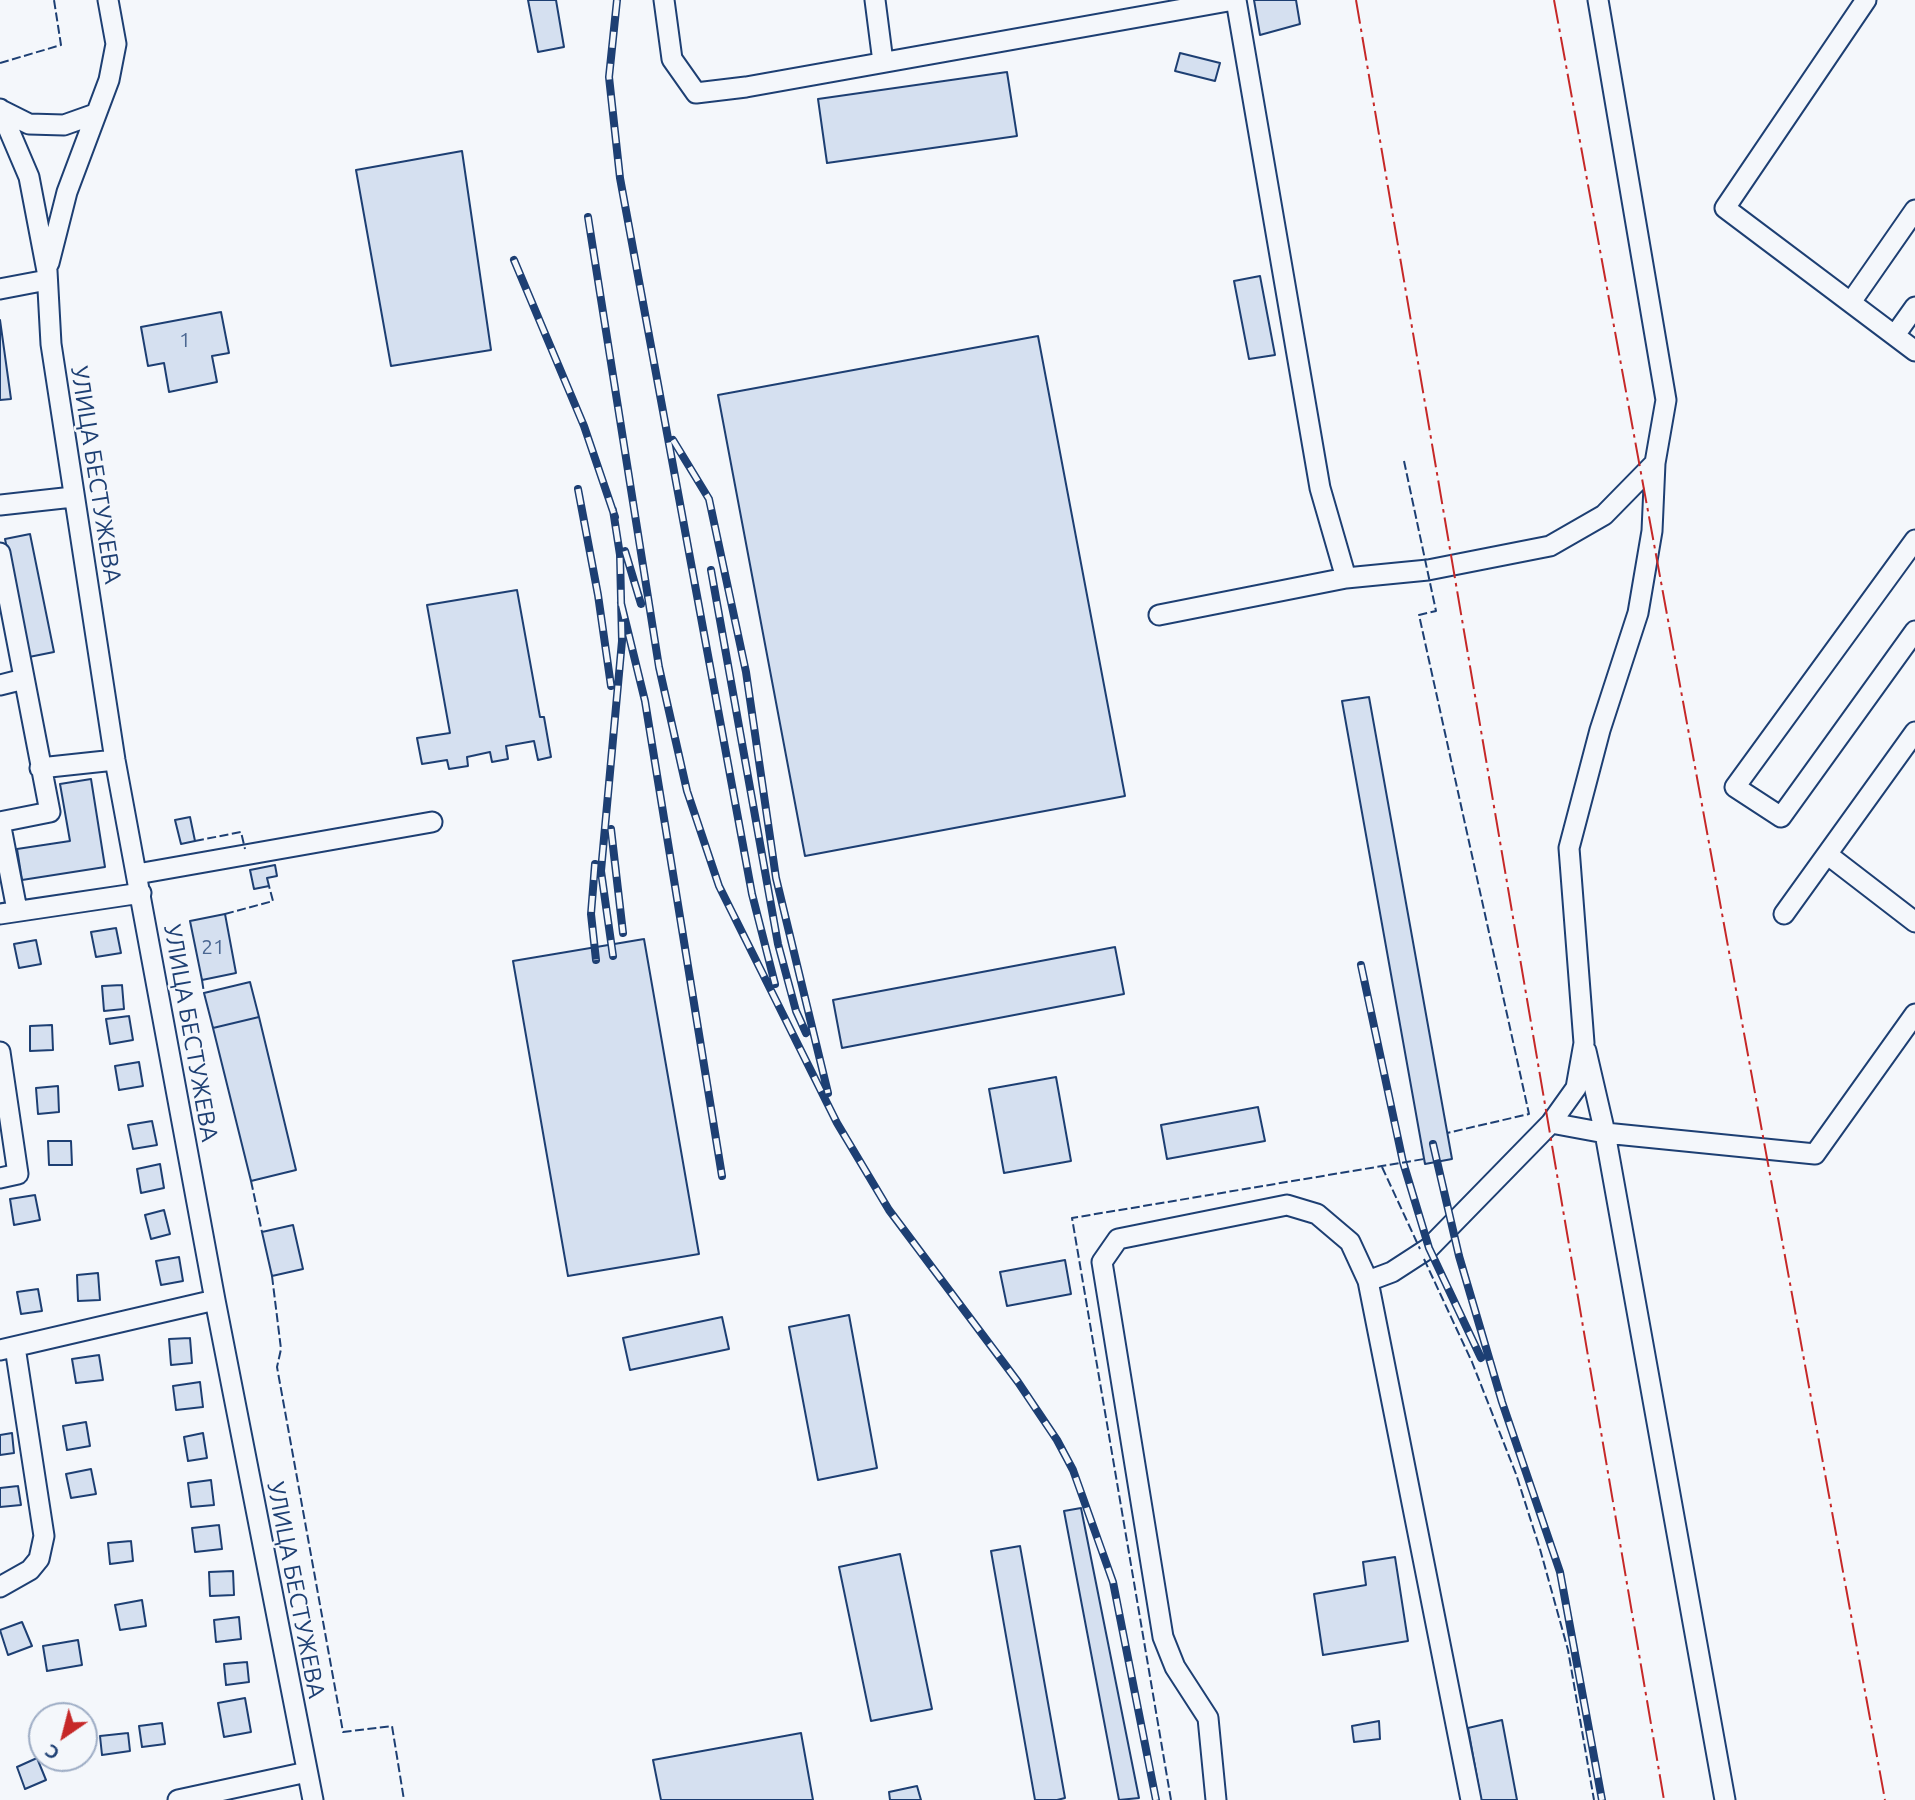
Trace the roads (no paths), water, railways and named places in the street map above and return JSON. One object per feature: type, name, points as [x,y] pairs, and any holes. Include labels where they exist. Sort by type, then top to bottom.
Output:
[{"type":"street","points":[[47,276],[67,192],[109,80],[116,44],[108,0]]},
{"type":"street","points":[[664,0],[672,58],[696,93],[1235,0],[1320,488],[1346,578]]},
{"type":"street","points":[[875,0],[883,62]]},
{"type":"street","points":[[1598,0],[1666,400],[1656,463],[1652,531],[1638,613],[1600,730],[1569,848],[1584,1043],[1605,1133],[1725,1800]]},
{"type":"street","points":[[1866,0],[1725,208],[1915,351]]},
{"type":"street","points":[[1,111],[29,124],[64,125],[95,114]]},
{"type":"street","points":[[1,111],[29,177],[47,276]]},
{"type":"street","points":[[1852,302],[1915,210]]},
{"type":"street","points":[[0,289],[47,276]]},
{"type":"street","name":"УЛИЦА БЕСТУЖЕВА","points":[[47,276],[51,344],[116,760],[215,1300],[313,1800]]},
{"type":"street","points":[[1895,335],[1915,307]]},
{"type":"street","points":[[1159,615],[1346,578],[1427,570],[1550,546],[1604,515],[1656,463]]},
{"type":"street","points":[[0,505],[73,497]]},
{"type":"street","points":[[1915,541],[1735,787],[1781,817],[1915,631]]},
{"type":"street","points":[[0,553],[50,812],[0,822],[8,912],[432,822]]},
{"type":"street","points":[[0,685],[24,679]]},
{"type":"street","points":[[1784,914],[1915,732]]},
{"type":"street","points":[[40,768],[116,760]]},
{"type":"street","points":[[1828,855],[1915,922]]},
{"type":"street","points":[[1551,1123],[1605,1133],[1815,1154],[1915,1014]]},
{"type":"street","points":[[1368,1281],[1392,1272],[1429,1248],[1551,1123],[1576,1088],[1584,1043]]},
{"type":"street","points":[[0,1052],[18,1174],[0,1178]]},
{"type":"street","points":[[1216,1800],[1208,1718],[1175,1667],[1163,1637],[1102,1262],[1118,1239],[1287,1205],[1317,1214],[1350,1242],[1368,1281],[1471,1800]]},
{"type":"street","points":[[0,1587],[30,1570],[39,1559],[44,1536],[7,1348],[215,1300]]},
{"type":"street","points":[[178,1800],[307,1772]]},
{"type":"railway","points":[[617,0],[609,77],[620,178],[752,894],[775,984]]},
{"type":"railway","points":[[588,217],[659,667],[687,791],[719,886],[837,1123],[889,1210],[1018,1382],[1057,1440],[1073,1470],[1113,1582],[1156,1800]]},
{"type":"railway","points":[[514,260],[584,426],[615,517]]},
{"type":"railway","points":[[673,440],[709,499],[746,672],[776,878],[828,1093]]},
{"type":"railway","points":[[578,489],[598,595],[611,686]]},
{"type":"railway","points":[[613,510],[620,555],[622,641],[601,871],[613,956]]},
{"type":"railway","points":[[625,551],[641,604]]},
{"type":"railway","points":[[711,570],[778,944],[796,1011],[806,1033]]},
{"type":"railway","points":[[621,603],[645,701],[722,1176]]},
{"type":"railway","points":[[611,829],[623,933]]},
{"type":"railway","points":[[595,864],[591,914],[596,960]]},
{"type":"railway","points":[[1361,965],[1403,1162],[1429,1248],[1481,1358]]},
{"type":"railway","points":[[1433,1144],[1459,1256],[1502,1402],[1560,1572],[1602,1800]]}]
